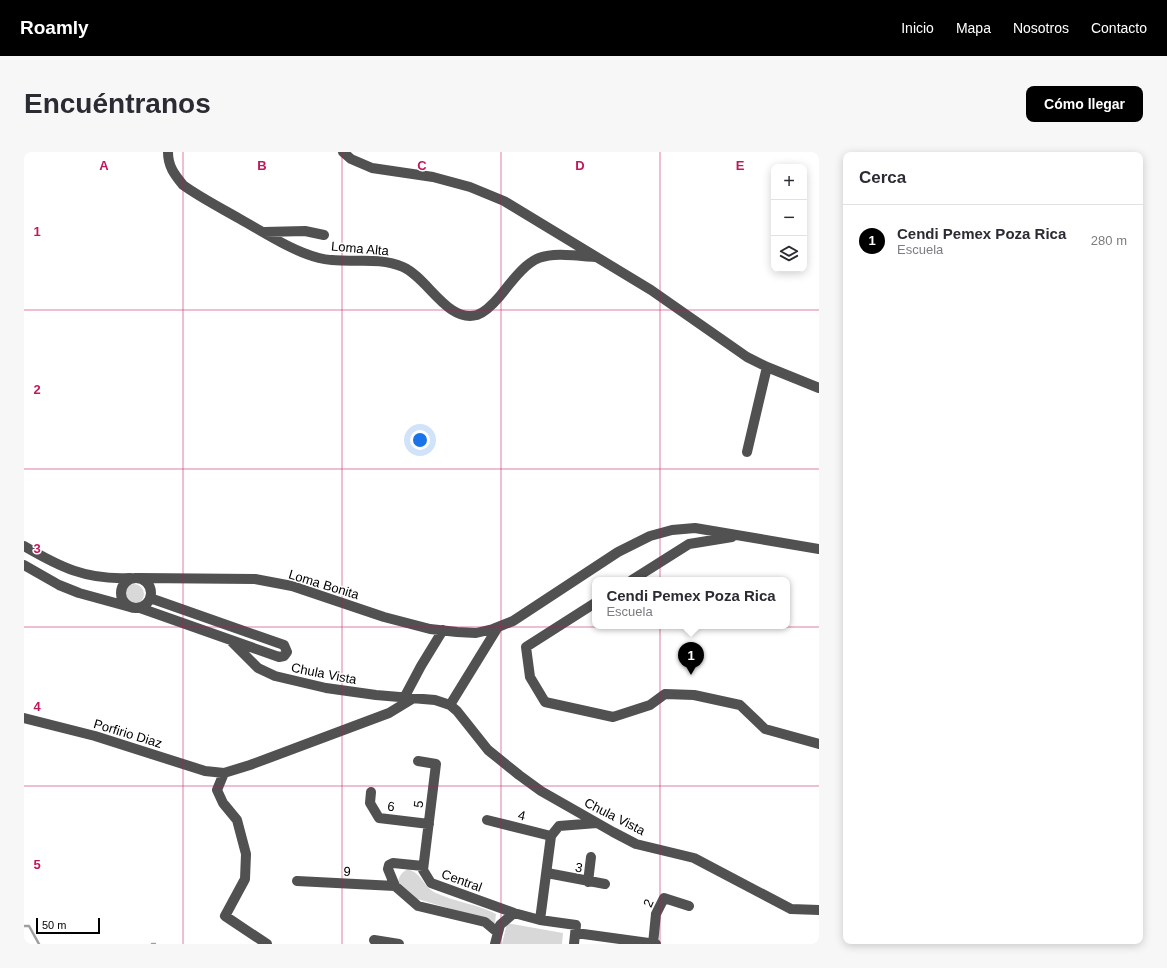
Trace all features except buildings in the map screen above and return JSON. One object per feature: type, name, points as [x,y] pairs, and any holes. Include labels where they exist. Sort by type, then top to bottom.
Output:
[{"type":"street","name":"Loma Alta","points":[[168,152],[168,162],[174,174],[183,185],[262,232],[320,258],[390,262],[406,268],[428,286],[452,312],[466,316],[477,315],[492,306],[520,270],[535,258],[555,254],[597,257]]},
{"type":"street","name":"Loma Alta","points":[[343,152],[351,159],[372,168],[433,177],[470,186],[504,201],[651,290],[747,357],[767,367],[819,388]]},
{"type":"street","points":[[262,232],[305,231],[324,236]]},
{"type":"street","points":[[747,452],[767,367]]},
{"type":"street","name":"Loma Bonita","points":[[24,546],[75,572],[108,579],[256,579],[292,586],[384,617],[443,630],[476,633],[513,621],[618,552],[650,536],[672,530],[695,528],[819,549]]},
{"type":"street","points":[[637,577],[689,544],[738,536]]},
{"type":"street","points":[[24,565],[59,585],[79,594],[135,607],[148,603],[151,593],[148,584],[134,578],[122,585],[120,595],[125,604],[135,607],[279,657],[284,656],[287,652],[284,645],[150,598]]},
{"type":"street","points":[[592,605],[526,647],[530,677],[545,702],[613,717],[650,705],[665,694],[694,695],[740,705],[765,729],[819,744]]},
{"type":"street","points":[[450,704],[498,627]]},
{"type":"street","points":[[267,944],[225,916],[245,879],[246,854],[236,820],[223,803],[217,790],[224,773],[250,765],[389,713],[408,699],[420,666],[443,630]]},
{"type":"street","name":"Chula Vista","points":[[230,640],[258,668],[275,676],[326,688],[408,699],[435,700],[450,704],[488,750],[541,791],[597,823],[636,844],[694,858],[791,909],[819,912]]},
{"type":"street","name":"Porfirio Diaz","points":[[24,718],[95,736],[205,770],[224,773]]},
{"type":"street","name":"5","points":[[418,761],[436,764],[423,866]]},
{"type":"street","name":"6","points":[[371,792],[370,803],[379,818],[429,824]]},
{"type":"street","name":"4","points":[[487,820],[551,836]]},
{"type":"street","points":[[540,920],[548,874],[551,836],[559,826],[597,823]]},
{"type":"street","points":[[588,882],[591,857]]},
{"type":"street","points":[[423,866],[393,863],[389,865],[388,869],[395,886],[418,906],[485,922],[497,932]]},
{"type":"street","name":"Central","points":[[423,866],[423,870],[431,883],[514,912],[576,929],[654,944]]},
{"type":"street","name":"3","points":[[548,874],[605,884]]},
{"type":"street","name":"9","points":[[297,881],[395,886]]},
{"type":"street","name":"2","points":[[654,944],[656,914],[664,898],[689,906]]},
{"type":"street","points":[[495,944],[497,932],[506,918],[514,912]]},
{"type":"street","points":[[574,944],[576,929]]},
{"type":"street","points":[[374,940],[399,944]]},
{"type":"shaded area","points":[[134,584],[141,587],[144,594],[141,601],[134,604],[127,601],[124,594],[127,587]]},
{"type":"shaded area","points":[[408,869],[417,874],[431,890],[436,893],[496,914],[495,923],[493,924],[471,915],[411,897],[398,882],[401,874]]},
{"type":"shaded area","points":[[507,923],[563,933],[562,944],[502,944]]},
{"type":"waterway","points":[[24,926],[29,926],[39,944]]},
{"type":"place","name":"Cendi Pemex Poza Rica","points":[[691,675]]}]
